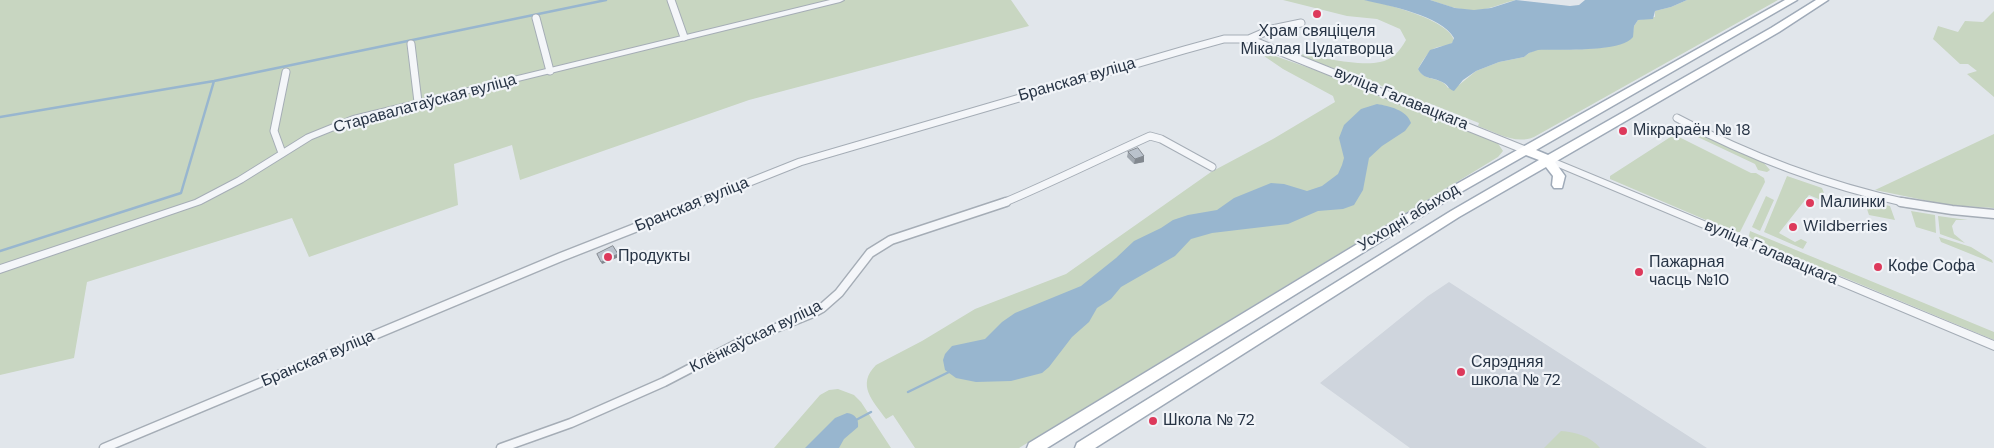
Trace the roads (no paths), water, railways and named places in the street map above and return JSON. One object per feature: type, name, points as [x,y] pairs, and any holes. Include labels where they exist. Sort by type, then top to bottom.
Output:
[{"type":"main road","name":"Усходні абыход","points":[[1034,448],[1457,189],[1792,0]]},
{"type":"main road","name":"Усходні абыход","points":[[1082,448],[1447,219],[1547,160],[1669,92],[1823,0]]},
{"type":"main road","points":[[1525,150],[1547,160],[1559,176],[1558,185]]},
{"type":"street","points":[[671,0],[684,37]]},
{"type":"street","name":"Старавалатаўская вуліца","points":[[0,269],[198,202],[240,180],[309,137],[339,124],[418,102],[840,0]]},
{"type":"street","points":[[536,18],[550,71]]},
{"type":"street","name":"Бранская вуліца","points":[[104,448],[561,257],[800,162],[1184,50],[1224,39],[1249,39],[1272,29],[1301,23]]},
{"type":"street","name":"вуліца Галавацкага","points":[[1249,39],[1525,150]]},
{"type":"street","points":[[411,44],[418,102]]},
{"type":"street","points":[[282,153],[274,131],[286,72]]},
{"type":"street","points":[[1677,118],[1766,161],[1835,186],[1904,203],[1994,214]]},
{"type":"street","name":"Клёнкаўская вуліца","points":[[501,448],[572,424],[664,382],[739,343],[813,313],[839,292],[870,253],[891,240],[1007,201],[1150,136],[1161,139],[1212,167]]},
{"type":"street","name":"вуліца Галавацкага","points":[[1547,160],[1994,346]]},
{"type":"water","points":[[1364,0],[1430,0],[1455,8],[1474,10],[1491,8],[1516,0],[1570,6],[1579,5],[1585,0],[1687,0],[1655,11],[1653,19],[1638,20],[1634,26],[1633,37],[1616,46],[1573,50],[1538,50],[1524,57],[1499,62],[1476,71],[1463,80],[1454,91],[1441,81],[1426,77],[1418,69],[1430,50],[1452,43],[1454,38],[1447,30],[1426,17]]},
{"type":"water","points":[[1377,104],[1392,107],[1402,112],[1411,123],[1405,131],[1382,146],[1369,158],[1363,190],[1354,205],[1343,209],[1318,211],[1288,224],[1212,233],[1191,239],[1175,256],[1121,287],[1111,299],[1097,308],[1089,322],[1072,337],[1049,367],[1042,373],[1011,381],[976,382],[956,378],[945,370],[943,360],[945,354],[952,346],[985,339],[1002,322],[1015,313],[1081,286],[1134,241],[1173,220],[1188,215],[1217,210],[1234,198],[1271,183],[1284,184],[1307,191],[1322,186],[1338,174],[1342,165],[1344,158],[1339,138],[1344,125],[1361,109]]},
{"type":"water","points":[[847,413],[856,417],[858,427],[844,439],[839,448],[805,448],[835,418]]},
{"type":"waterway","points":[[214,81],[606,0]]},
{"type":"waterway","points":[[0,117],[214,81]]},
{"type":"waterway","points":[[0,251],[181,193],[214,81]]},
{"type":"waterway","points":[[908,392],[951,371]]},
{"type":"waterway","points":[[856,420],[871,412]]},
{"type":"place","name":"Храм свяціцеля Мікалая Цудатворца","points":[[1317,14]]},
{"type":"place","name":"Мікрараён № 18","points":[[1623,131]]},
{"type":"place","name":"Малинки","points":[[1810,203]]},
{"type":"place","name":"Wildberries","points":[[1793,227]]},
{"type":"place","name":"Продукты","points":[[608,257]]},
{"type":"place","name":"Кофе Софа","points":[[1878,267]]},
{"type":"place","name":"Пажарная часць №10","points":[[1639,272]]},
{"type":"place","name":"Сярэдняя школа № 72","points":[[1461,372]]},
{"type":"place","name":"Школа № 72","points":[[1153,421]]}]
